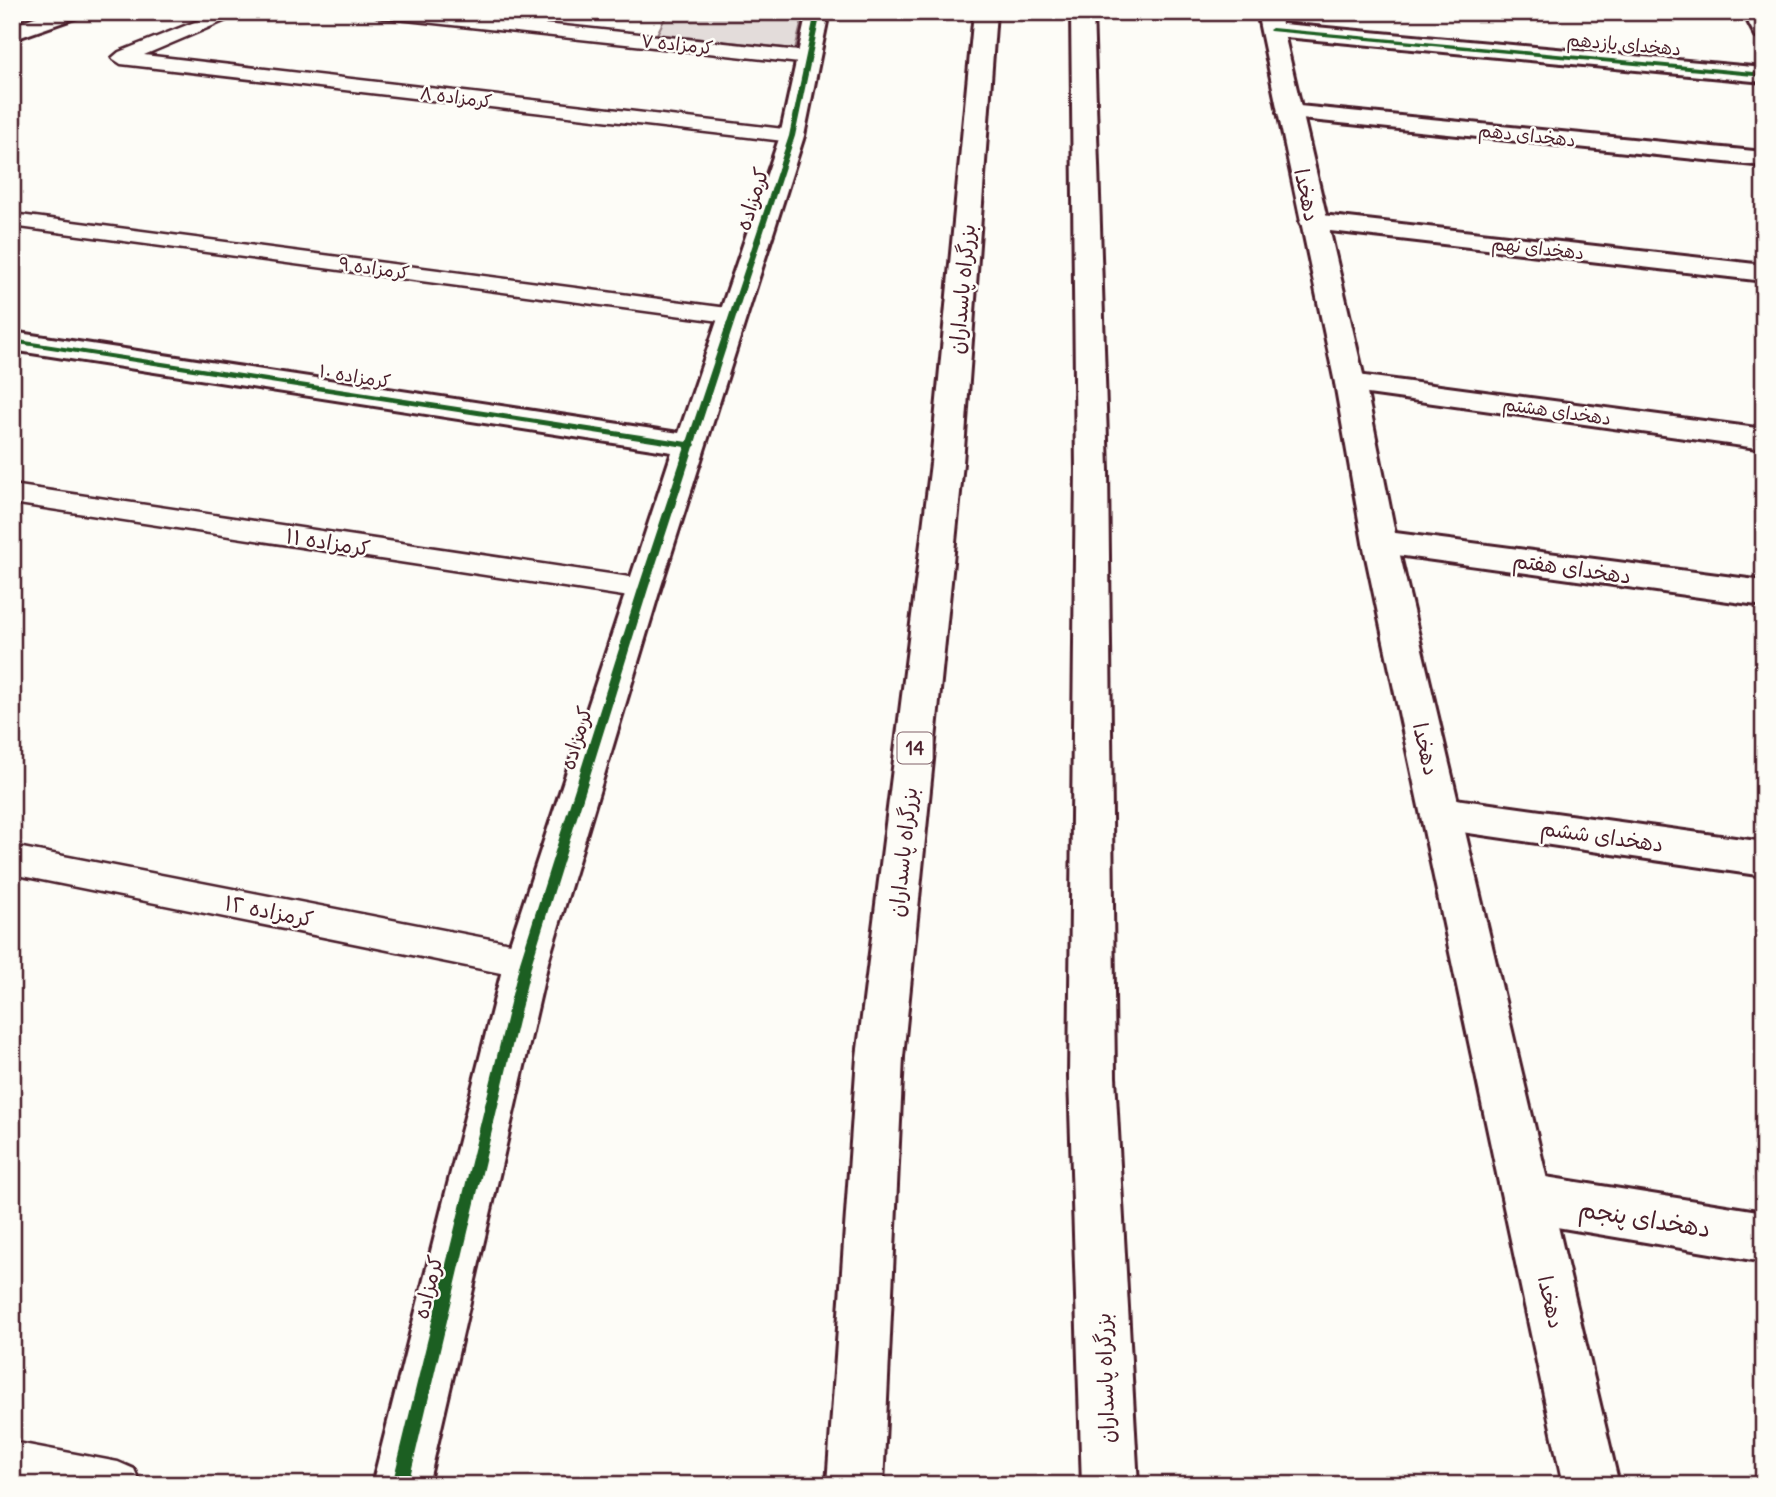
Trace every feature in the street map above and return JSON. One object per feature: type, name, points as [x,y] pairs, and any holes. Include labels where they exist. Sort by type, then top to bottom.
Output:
[{"type":"main road","points":[[12,33],[70,12]]},
{"type":"main road","name":"کرمزاده","points":[[400,1485],[526,962],[643,589],[792,136],[818,12]]},
{"type":"main road","name":"بزرگراه پاسداران","points":[[855,1485],[880,1057],[947,463],[985,12]]},
{"type":"main road","name":"بزرگراه پاسداران","points":[[1082,12],[1092,470],[1092,1077],[1110,1485]]},
{"type":"main road","points":[[1754,12],[1764,32]]},
{"type":"main road","name":"دهخدای یازدهم","points":[[1270,21],[1764,75]]},
{"type":"main road","name":"دهخدا","points":[[1270,21],[1350,383],[1380,543],[1591,1485]]},
{"type":"main road","name":"دهخدای دهم","points":[[1289,112],[1764,159]]},
{"type":"main road","name":"دهخدای نهم","points":[[1313,222],[1764,273]]},
{"type":"main road","name":"کرمزاده ١٠","points":[[12,341],[692,445]]},
{"type":"main road","name":"دهخدای هشتم","points":[[1350,383],[1764,439]]},
{"type":"main road","name":"دهخدای هفتم","points":[[1380,543],[1764,594]]},
{"type":"main road","name":"دهخدای ششم","points":[[1441,813],[1764,859]]},
{"type":"main road","name":"دهخدای پنجم","points":[[1527,1198],[1764,1237]]},
{"type":"lane","name":"کرمزاده ٨","points":[[236,12],[121,58],[792,136]]},
{"type":"lane","name":"کرمزاده ٧","points":[[379,12],[809,58]]},
{"type":"lane","name":"کرمزاده ٩","points":[[12,220],[735,316]]},
{"type":"lane","name":"کرمزاده ١١","points":[[12,494],[643,589]]},
{"type":"lane","name":"کرمزاده ١٢","points":[[12,860],[526,962]]},
{"type":"lane","points":[[12,1464],[118,1485]]},
{"type":"shaded area","points":[[668,12],[804,12],[795,49],[657,34]]},
{"type":"cycle path","points":[[400,1485],[526,962],[643,589],[792,136],[818,12]]},
{"type":"cycle path","points":[[1272,30],[1764,75]]},
{"type":"cycle path","points":[[12,341],[692,445]]}]
